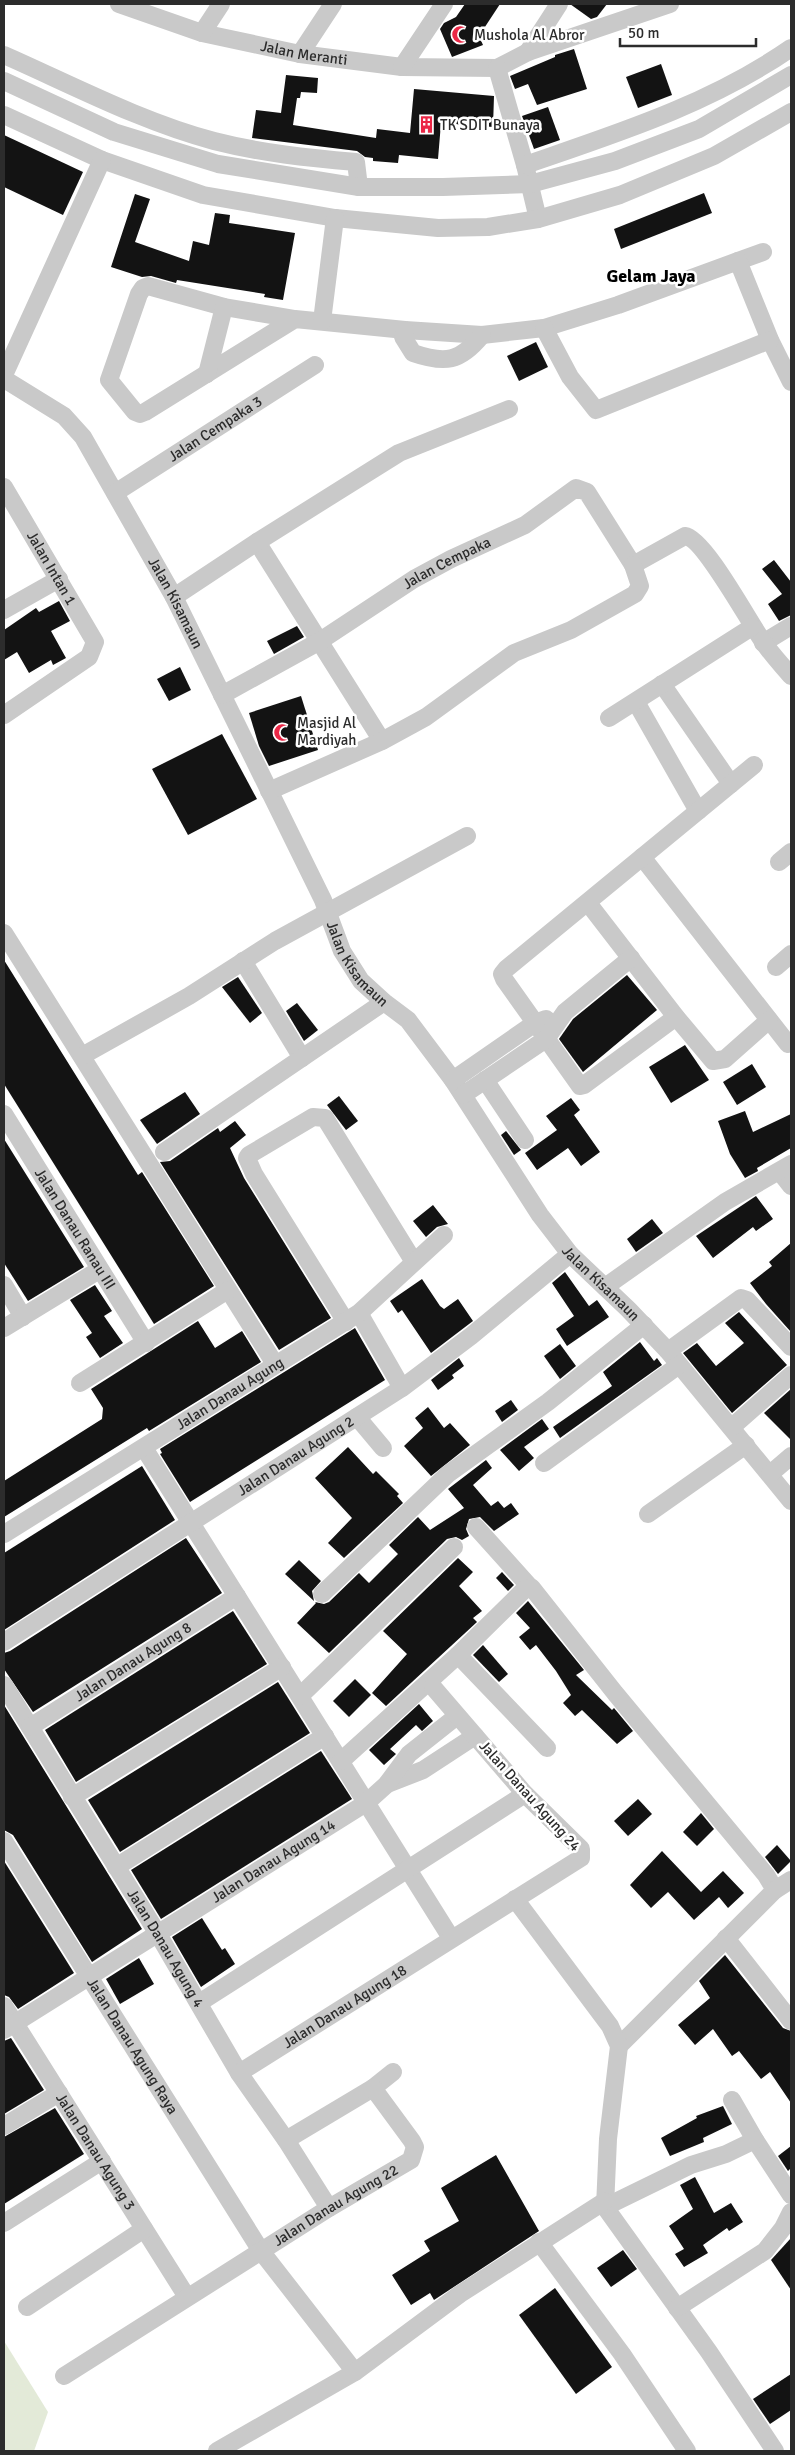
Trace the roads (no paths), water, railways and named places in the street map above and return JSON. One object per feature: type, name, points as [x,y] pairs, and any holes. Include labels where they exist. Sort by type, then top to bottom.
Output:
[{"type":"street","name":"Jalan Meranti","points":[[121,4],[202,33],[300,54],[402,67],[497,68]]},
{"type":"street","points":[[202,33],[221,4]]},
{"type":"street","points":[[300,54],[333,4]]},
{"type":"street","points":[[402,67],[444,4]]},
{"type":"street","points":[[528,52],[559,4]]},
{"type":"street","points":[[537,217],[526,165],[497,68],[528,52],[665,5]]},
{"type":"street","points":[[526,165],[688,106],[759,70],[791,48]]},
{"type":"street","points":[[4,55],[144,116],[213,141],[282,156],[356,162],[359,187]]},
{"type":"street","points":[[4,81],[114,132],[218,164],[359,187],[531,188],[615,161],[699,129],[791,75]]},
{"type":"street","points":[[59,107],[69,84]]},
{"type":"street","points":[[688,106],[699,129]]},
{"type":"street","points":[[4,115],[102,160],[203,195],[336,218],[438,228],[488,227],[537,217],[620,195],[697,163],[791,112]]},
{"type":"street","points":[[4,377],[102,160]]},
{"type":"street","points":[[322,320],[336,218]]},
{"type":"street","points":[[295,318],[140,414],[129,406],[109,380],[139,294],[143,288],[148,286],[224,307],[295,318],[404,330],[482,335],[544,328],[618,305],[763,252]]},
{"type":"street","points":[[738,261],[770,340],[791,382]]},
{"type":"street","points":[[207,374],[224,307]]},
{"type":"street","points":[[544,328],[570,377],[596,410],[770,340]]},
{"type":"street","points":[[404,330],[403,337],[412,353],[439,360],[463,354],[482,335]]},
{"type":"street","name":"Jalan Cempaka 3","points":[[115,493],[315,365]]},
{"type":"street","name":"Jalan Kisamaun","points":[[4,377],[64,416],[83,437],[174,597],[327,911],[342,952],[361,981],[408,1020],[453,1080],[540,1215],[570,1254],[644,1325],[668,1351],[791,1501]]},
{"type":"street","points":[[174,597],[256,542],[399,453],[509,409]]},
{"type":"street","name":"Jalan Intan 1","points":[[4,488],[9,507],[60,579],[95,642],[89,657],[4,715]]},
{"type":"street","name":"Jalan Cempaka","points":[[222,695],[320,641],[414,579],[451,559],[525,525],[576,488],[587,492],[633,565]]},
{"type":"street","points":[[269,791],[382,742],[426,717],[514,652],[571,630],[635,594],[640,586],[633,565],[680,538],[689,537],[716,568],[763,643],[791,676]]},
{"type":"street","points":[[256,542],[382,742]]},
{"type":"street","points":[[4,610],[60,579]]},
{"type":"street","points":[[763,643],[791,626]]},
{"type":"street","points":[[609,718],[752,627]]},
{"type":"street","points":[[662,684],[731,784]]},
{"type":"street","points":[[636,702],[698,811]]},
{"type":"street","points":[[676,1017],[580,1086],[502,974],[754,765]]},
{"type":"street","points":[[82,1056],[189,996],[244,960],[327,911],[467,836]]},
{"type":"street","points":[[642,857],[788,1044]]},
{"type":"street","points":[[588,903],[676,1017],[713,1061],[725,1059],[769,1020]]},
{"type":"street","points":[[4,933],[275,1364]]},
{"type":"street","points":[[776,967],[791,954]]},
{"type":"street","points":[[463,1095],[546,1038],[565,1012],[631,958]]},
{"type":"street","points":[[244,960],[302,1058]]},
{"type":"street","points":[[164,1152],[384,1002]]},
{"type":"street","points":[[453,1080],[535,1023],[565,1012]]},
{"type":"street","points":[[485,1080],[524,1140]]},
{"type":"street","name":"Jalan Danau Ranau III","points":[[4,1114],[146,1343]]},
{"type":"street","points":[[402,1388],[254,1174],[247,1158],[249,1154],[313,1117],[325,1118],[414,1262]]},
{"type":"street","points":[[605,1287],[725,1202],[786,1168],[791,1186]]},
{"type":"street","name":"Jalan Danau Agung","points":[[4,1534],[144,1448],[275,1364],[352,1318],[444,1235]]},
{"type":"street","name":"Jalan Danau Agung 2","points":[[4,1642],[402,1388],[471,1336],[570,1254]]},
{"type":"street","points":[[4,1328],[99,1270]]},
{"type":"street","points":[[4,1286],[23,1316]]},
{"type":"street","points":[[80,1383],[228,1290]]},
{"type":"street","points":[[668,1351],[733,1301],[741,1298],[747,1300],[791,1348]]},
{"type":"street","points":[[322,1594],[448,1474],[548,1402],[644,1325]]},
{"type":"street","points":[[544,1463],[679,1365]]},
{"type":"street","points":[[732,1427],[791,1375]]},
{"type":"street","points":[[357,1417],[383,1448]]},
{"type":"street","points":[[648,1514],[746,1445]]},
{"type":"street","points":[[144,1448],[451,1938]]},
{"type":"street","points":[[770,1474],[791,1456]]},
{"type":"street","points":[[476,1527],[530,1587],[766,1875],[775,1890]]},
{"type":"street","points":[[300,1696],[454,1547]]},
{"type":"street","points":[[341,1762],[458,1655],[525,1589],[530,1587]]},
{"type":"street","name":"Jalan Danau Agung 8","points":[[30,1727],[237,1596]]},
{"type":"street","points":[[458,1655],[547,1748]]},
{"type":"street","points":[[72,1796],[282,1667]]},
{"type":"street","name":"Jalan Danau Agung 4","points":[[4,1685],[158,1934],[239,2073],[286,2140],[330,2208]]},
{"type":"street","name":"Jalan Danau Agung 24","points":[[433,1687],[456,1716],[526,1794],[581,1849],[582,1854],[581,1858],[451,1938]]},
{"type":"street","name":"Jalan Danau Agung 14","points":[[9,2027],[90,1978],[366,1803],[386,1785],[409,1754],[456,1716]]},
{"type":"street","points":[[116,1867],[325,1736]]},
{"type":"street","name":"Jalan Danau Agung 14","points":[[386,1785],[423,1770],[475,1736]]},
{"type":"street","points":[[199,2003],[526,1794]]},
{"type":"street","name":"Jalan Danau Agung Raya","points":[[4,1841],[262,2251],[355,2372]]},
{"type":"street","points":[[619,2046],[775,1890],[791,1880]]},
{"type":"street","points":[[515,1899],[610,2026],[619,2046],[608,2139],[605,2204],[775,2451]]},
{"type":"street","name":"Jalan Danau Agung 18","points":[[239,2073],[451,1938]]},
{"type":"street","points":[[726,1938],[791,2021]]},
{"type":"street","name":"Jalan Danau Agung 3","points":[[4,2006],[9,2027],[59,2093],[188,2297]]},
{"type":"street","points":[[286,2140],[372,2088],[393,2072]]},
{"type":"street","name":"Jalan Danau Agung 22","points":[[64,2376],[330,2208],[411,2160],[414,2153],[412,2141],[372,2088]]},
{"type":"street","points":[[4,2126],[59,2093]]},
{"type":"street","points":[[732,2100],[754,2140],[791,2196]]},
{"type":"street","points":[[217,2451],[355,2372],[460,2294],[539,2242],[605,2204],[691,2165],[726,2154],[754,2140]]},
{"type":"street","points":[[4,2222],[102,2161]]},
{"type":"street","points":[[677,2308],[765,2251],[783,2228],[791,2212]]},
{"type":"street","points":[[27,2307],[144,2229]]},
{"type":"street","points":[[539,2242],[622,2354],[687,2451]]},
{"type":"place","name":"Mushola Al Abror","points":[[460,35]]},
{"type":"place","name":"TK SDIT Bunaya","points":[[426,125]]},
{"type":"place","name":"Masjid Al Mardiyah","points":[[283,732]]},
{"type":"district","name":"Gelam Jaya","points":[[651,276]]}]
